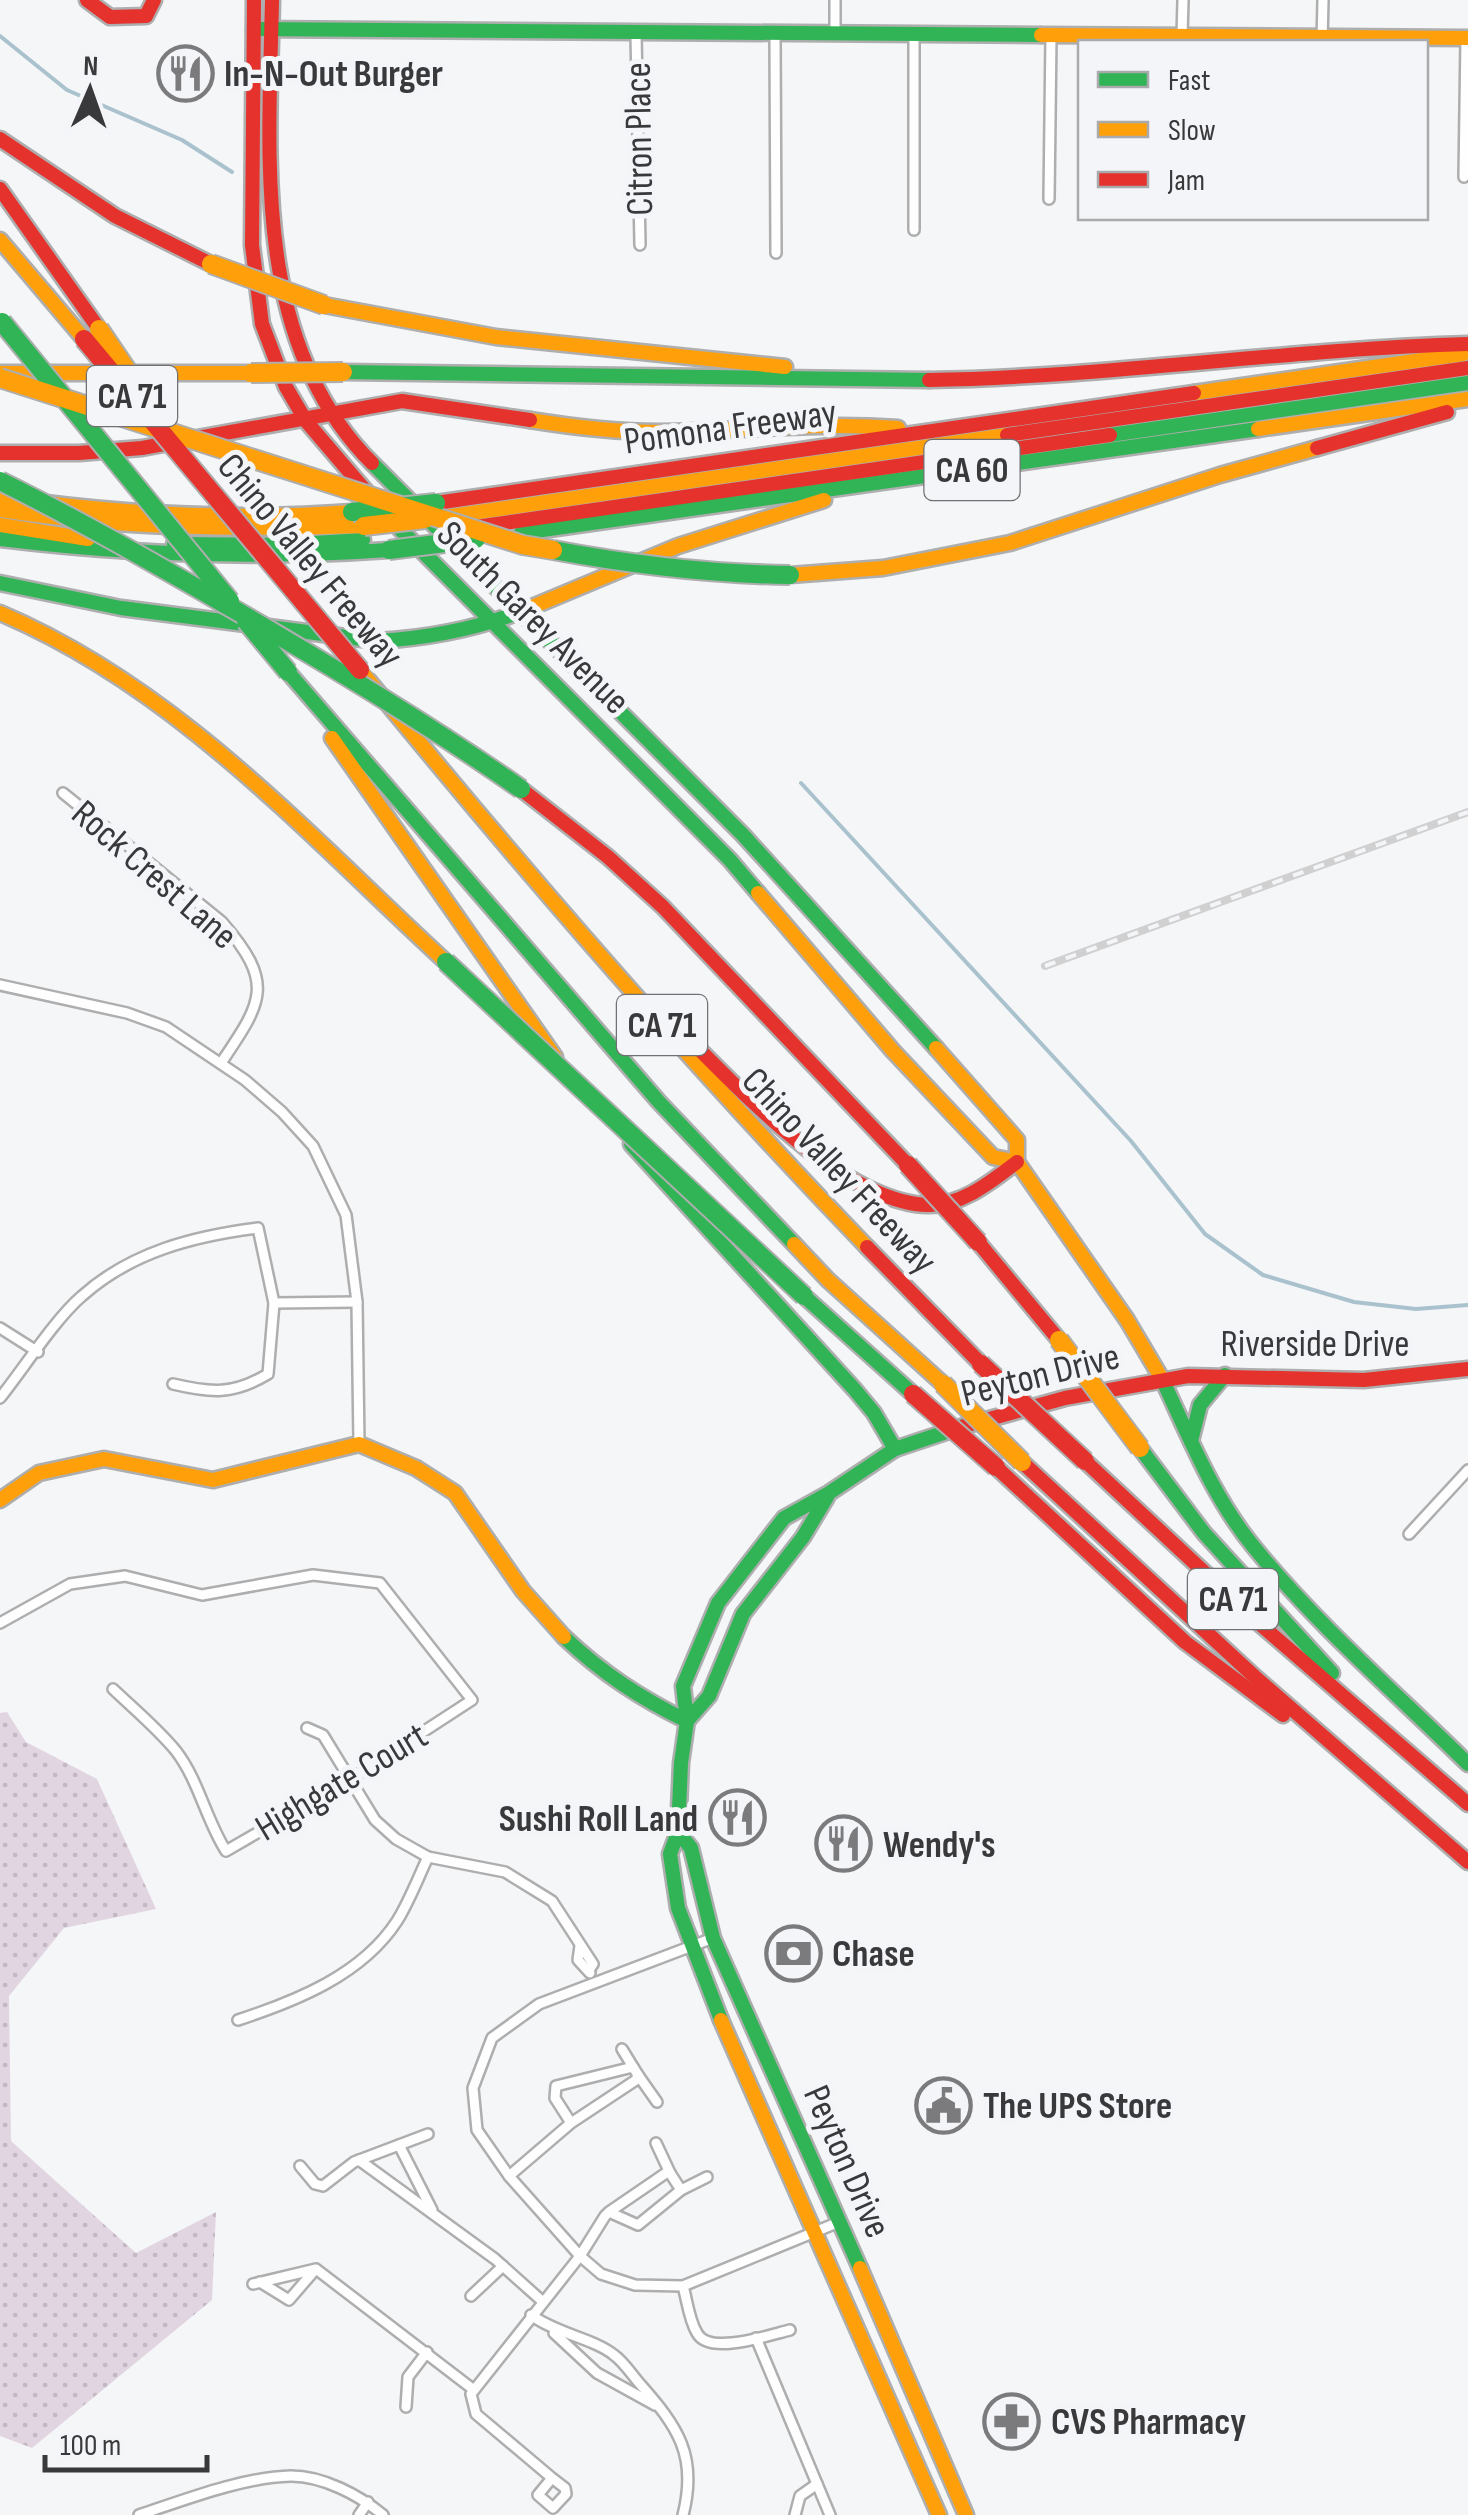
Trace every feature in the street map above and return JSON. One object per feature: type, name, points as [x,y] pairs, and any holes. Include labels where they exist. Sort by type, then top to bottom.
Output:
[{"type":"main road","points":[[87,0],[110,17],[150,8]]},
{"type":"main road","name":"South Garey Avenue","points":[[254,0],[263,29],[273,248],[286,311],[332,416],[359,450],[743,836],[1017,1140],[1018,1162],[1127,1320],[1162,1379],[1222,1502],[1268,1565],[1468,1764]]},
{"type":"main road","name":"South Garey Avenue","points":[[272,0],[263,29],[252,209],[257,300],[270,352],[306,421],[399,530],[496,622],[730,860],[893,1051],[993,1157],[1018,1162]]},
{"type":"main road","points":[[263,29],[1051,34],[1182,40],[1467,38]]},
{"type":"main road","points":[[0,139],[115,216],[211,264],[324,305],[522,343],[925,380]]},
{"type":"main road","points":[[0,189],[91,334]]},
{"type":"main road","name":"CA 71","points":[[0,240],[91,334]]},
{"type":"main road","name":"Chino Valley Freeway","points":[[1,321],[314,704],[713,1160],[828,1280],[944,1384],[1022,1462],[1366,1776],[1468,1862]]},
{"type":"main road","name":"Chino Valley Freeway","points":[[91,334],[180,454],[513,858],[748,1124],[981,1364],[1261,1625],[1468,1804]]},
{"type":"main road","points":[[0,375],[496,371],[925,380],[1158,367],[1382,344],[1468,344]]},
{"type":"main road","name":"Pomona Freeway","points":[[0,496],[80,508],[188,516],[358,519],[436,503],[924,430],[1468,353]]},
{"type":"main road","points":[[463,528],[1468,368]]},
{"type":"main road","points":[[0,375],[523,544],[643,567],[712,574],[790,575],[884,568],[1010,543],[1258,463],[1468,403]]},
{"type":"main road","points":[[0,510],[153,527],[272,530],[358,519],[463,528],[1468,382]]},
{"type":"main road","points":[[0,453],[142,448],[414,401],[624,431],[762,430],[860,424],[924,430]]},
{"type":"main road","name":"Pomona Freeway","points":[[0,539],[104,552],[232,558],[384,544],[463,528],[876,483],[1468,403]]},
{"type":"main road","points":[[0,481],[92,528],[445,736],[521,789],[663,907],[978,1242],[1059,1340],[1204,1534],[1386,1733]]},
{"type":"main road","points":[[0,582],[121,608],[362,640],[444,636],[520,613],[678,546],[876,483]]},
{"type":"main road","points":[[0,525],[88,539],[156,544],[384,544]]},
{"type":"main road","points":[[0,613],[90,656],[146,691],[197,731],[804,1296],[1185,1642],[1366,1776]]},
{"type":"main road","points":[[314,704],[340,754],[558,1061],[856,1390],[895,1450]]},
{"type":"main road","points":[[584,712],[624,737],[650,745]]},
{"type":"main road","points":[[621,979],[768,1114],[884,1198],[918,1205],[952,1202],[1018,1162]]},
{"type":"main road","name":"Riverside Drive","points":[[1162,1379],[1225,1376],[1364,1380],[1468,1369]]},
{"type":"main road","points":[[1190,1442],[1200,1405],[1225,1376]]},
{"type":"main road","name":"Peyton Drive","points":[[939,2515],[690,1947],[672,1880],[670,1854],[678,1832],[681,1763],[688,1721],[683,1686],[718,1603],[784,1518],[895,1450],[1001,1414],[1162,1379]]},
{"type":"main road","points":[[0,1500],[39,1473],[104,1459],[213,1480],[359,1444],[416,1468],[455,1494],[481,1526],[522,1591],[560,1634],[600,1672],[688,1721]]},
{"type":"main road","name":"Peyton Drive","points":[[688,1721],[709,1696],[744,1614],[802,1537],[829,1493]]},
{"type":"main road","name":"Peyton Drive","points":[[678,1832],[691,1848],[713,1938],[966,2515]]},
{"type":"street","points":[[835,0],[835,33]]},
{"type":"street","points":[[1182,40],[1183,0]]},
{"type":"street","points":[[1322,0],[1322,40]]},
{"type":"street","points":[[775,33],[776,253]]},
{"type":"street","points":[[914,33],[914,230]]},
{"type":"street","name":"Citron Place","points":[[636,34],[640,245]]},
{"type":"street","points":[[1049,199],[1051,34]]},
{"type":"street","points":[[1464,177],[1467,38]]},
{"type":"street","name":"Rock Crest Lane","points":[[63,793],[222,922],[244,948],[257,982],[256,1007],[221,1063]]},
{"type":"street","points":[[0,985],[127,1013],[166,1027],[221,1063],[282,1112],[312,1146],[346,1215],[358,1302],[359,1444]]},
{"type":"street","points":[[0,1398],[79,1298],[115,1270],[170,1244],[258,1228],[274,1303],[268,1374],[248,1386],[210,1393],[173,1384]]},
{"type":"street","points":[[274,1303],[358,1302]]},
{"type":"street","points":[[0,1328],[38,1352]]},
{"type":"street","points":[[1409,1534],[1468,1470]]},
{"type":"street","name":"Highgate Court","points":[[0,1623],[70,1584],[125,1576],[202,1595],[312,1575],[380,1583],[472,1700],[352,1778],[226,1851],[212,1830],[176,1752],[113,1689]]},
{"type":"street","points":[[307,1728],[323,1735],[375,1820],[396,1839],[428,1857],[505,1872],[552,1901],[580,1946],[588,1951],[593,1964],[588,1970],[596,1984]]},
{"type":"street","points":[[238,2020],[322,1987],[356,1962],[386,1936],[428,1857]]},
{"type":"street","points":[[713,1938],[539,2004],[492,2038],[473,2088],[477,2130],[509,2176],[580,2256],[600,2274],[635,2285],[684,2286],[840,2222]]},
{"type":"street","points":[[622,2049],[657,2102]]},
{"type":"street","points":[[509,2176],[571,2123],[636,2080],[636,2071]]},
{"type":"street","points":[[571,2123],[555,2098],[556,2086],[636,2071]]},
{"type":"street","points":[[300,2166],[314,2184],[323,2186],[359,2160],[428,2134]]},
{"type":"street","points":[[656,2142],[681,2190]]},
{"type":"street","points":[[399,2145],[434,2213]]},
{"type":"street","points":[[359,2160],[434,2213],[542,2301]]},
{"type":"street","points":[[473,2392],[610,2212],[666,2172],[670,2173]]},
{"type":"street","points":[[610,2212],[638,2225],[681,2190],[707,2177]]},
{"type":"street","points":[[471,2296],[502,2266]]},
{"type":"street","points":[[316,2269],[290,2300],[257,2283],[316,2269]]},
{"type":"street","points":[[316,2269],[427,2352],[473,2392],[476,2414],[552,2478]]},
{"type":"street","points":[[684,2286],[701,2338],[721,2344],[790,2330]]},
{"type":"street","points":[[531,2316],[597,2373],[662,2408]]},
{"type":"street","points":[[549,2328],[613,2354],[675,2426],[690,2466],[684,2515]]},
{"type":"street","points":[[756,2338],[830,2515]]},
{"type":"street","points":[[406,2407],[408,2376],[427,2352]]},
{"type":"street","points":[[139,2515],[200,2496],[292,2476],[335,2486],[368,2502],[383,2515]]},
{"type":"street","points":[[794,2515],[800,2496],[817,2484]]},
{"type":"street","points":[[359,2515],[368,2502]]},
{"type":"shaded area","points":[[7,1712],[26,1742],[97,1779],[156,1909],[64,1928],[9,1996],[11,2141],[136,2253],[216,2212],[212,2300],[32,2448],[0,2436],[0,1713]]},
{"type":"waterway","points":[[0,36],[67,90],[182,140],[232,172]]},
{"type":"waterway","points":[[801,783],[1131,1141],[1205,1234],[1263,1275],[1354,1302],[1416,1309],[1468,1305]]},
{"type":"railway","points":[[1045,966],[1468,812]]},
{"type":"traffic: fast","points":[[254,29],[1041,35]]},
{"type":"traffic: fast","points":[[2,322],[230,601]]},
{"type":"traffic: fast","points":[[343,372],[929,380]]},
{"type":"traffic: fast","points":[[1110,435],[1468,383]]},
{"type":"traffic: fast","points":[[521,533],[1258,429]]},
{"type":"traffic: fast","points":[[372,463],[743,835],[936,1048]]},
{"type":"traffic: fast","points":[[0,481],[278,635],[521,789]]},
{"type":"traffic: fast","points":[[352,512],[436,503]]},
{"type":"traffic: fast","points":[[388,517],[730,860],[758,893]]},
{"type":"traffic: fast","points":[[0,539],[194,554],[389,550]]},
{"type":"traffic: fast","points":[[389,550],[476,539]]},
{"type":"traffic: fast","points":[[174,544],[280,545],[363,540]]},
{"type":"traffic: fast","points":[[553,550],[671,568],[790,575]]},
{"type":"traffic: fast","points":[[0,583],[121,608],[377,641],[456,631],[532,607]]},
{"type":"traffic: fast","points":[[246,621],[288,672]]},
{"type":"traffic: fast","points":[[288,672],[659,1102],[794,1244]]},
{"type":"traffic: fast","points":[[446,962],[804,1296]]},
{"type":"traffic: fast","points":[[631,1144],[855,1390],[895,1449]]},
{"type":"traffic: fast","points":[[804,1296],[913,1394]]},
{"type":"traffic: fast","points":[[1191,1441],[1200,1405],[1225,1375]]},
{"type":"traffic: fast","points":[[1162,1379],[1214,1487],[1253,1546],[1330,1631],[1468,1764]]},
{"type":"traffic: fast","points":[[721,2020],[678,1908],[670,1854],[678,1832],[687,1721],[683,1686],[718,1603],[784,1518],[895,1449],[964,1426]]},
{"type":"traffic: fast","points":[[1140,1448],[1204,1533],[1332,1673]]},
{"type":"traffic: fast","points":[[687,1721],[709,1696],[743,1614],[803,1537],[827,1497]]},
{"type":"traffic: fast","points":[[564,1637],[622,1684],[687,1721]]},
{"type":"traffic: fast","points":[[678,1832],[691,1848],[713,1938],[860,2268]]},
{"type":"traffic: slow","points":[[1041,35],[1468,38]]},
{"type":"traffic: slow","points":[[0,240],[84,339]]},
{"type":"traffic: slow","points":[[211,264],[324,305]]},
{"type":"traffic: slow","points":[[324,305],[496,337],[785,367]]},
{"type":"traffic: slow","points":[[99,329],[143,394]]},
{"type":"traffic: slow","points":[[1194,393],[1463,354]]},
{"type":"traffic: slow","points":[[251,373],[343,372]]},
{"type":"traffic: slow","points":[[0,373],[251,373]]},
{"type":"traffic: slow","points":[[0,378],[523,545],[553,550]]},
{"type":"traffic: slow","points":[[1258,429],[1468,399]]},
{"type":"traffic: slow","points":[[530,420],[644,432],[809,426],[898,428]]},
{"type":"traffic: slow","points":[[451,516],[1007,435]]},
{"type":"traffic: slow","points":[[790,575],[883,568],[1010,543],[1317,448]]},
{"type":"traffic: slow","points":[[0,497],[176,514],[352,512]]},
{"type":"traffic: slow","points":[[532,607],[678,546],[824,500]]},
{"type":"traffic: slow","points":[[0,510],[182,527],[364,526]]},
{"type":"traffic: slow","points":[[364,526],[425,519]]},
{"type":"traffic: slow","points":[[0,525],[88,539]]},
{"type":"traffic: slow","points":[[0,613],[64,644],[125,681],[182,723],[290,815],[446,962]]},
{"type":"traffic: slow","points":[[360,670],[608,964],[867,1247]]},
{"type":"traffic: slow","points":[[332,738],[555,1057]]},
{"type":"traffic: slow","points":[[758,893],[893,1051],[993,1157],[1017,1162]]},
{"type":"traffic: slow","points":[[936,1048],[1017,1140],[1017,1162],[1127,1320],[1162,1379]]},
{"type":"traffic: slow","points":[[794,1244],[943,1384]]},
{"type":"traffic: slow","points":[[1059,1340],[1140,1448]]},
{"type":"traffic: slow","points":[[943,1384],[1022,1462]]},
{"type":"traffic: slow","points":[[0,1500],[39,1473],[104,1459],[213,1480],[359,1444],[416,1468],[455,1493],[523,1591],[564,1637]]},
{"type":"traffic: slow","points":[[721,2020],[939,2515]]},
{"type":"traffic: slow","points":[[860,2268],[966,2515]]},
{"type":"traffic: jam","points":[[87,0],[110,17],[146,16],[154,0]]},
{"type":"traffic: jam","points":[[254,0],[252,245],[262,324],[286,387],[306,421],[370,496]]},
{"type":"traffic: jam","points":[[272,0],[270,183],[286,304],[305,362],[333,415],[372,463]]},
{"type":"traffic: jam","points":[[0,139],[115,216],[211,264]]},
{"type":"traffic: jam","points":[[0,189],[99,329]]},
{"type":"traffic: jam","points":[[84,339],[360,670]]},
{"type":"traffic: jam","points":[[929,380],[1064,374],[1333,351],[1468,344]]},
{"type":"traffic: jam","points":[[1007,435],[1468,368]]},
{"type":"traffic: jam","points":[[436,503],[1194,393]]},
{"type":"traffic: jam","points":[[0,453],[142,448],[402,401],[530,420]]},
{"type":"traffic: jam","points":[[1317,448],[1447,412]]},
{"type":"traffic: jam","points":[[469,528],[1110,435]]},
{"type":"traffic: jam","points":[[521,789],[608,857],[663,907],[908,1165]]},
{"type":"traffic: jam","points":[[681,1031],[794,1139],[862,1185],[896,1199],[928,1205],[953,1201],[976,1191],[1017,1162]]},
{"type":"traffic: jam","points":[[908,1165],[978,1242]]},
{"type":"traffic: jam","points":[[978,1242],[1059,1340]]},
{"type":"traffic: jam","points":[[867,1247],[981,1364]]},
{"type":"traffic: jam","points":[[981,1364],[1085,1461]]},
{"type":"traffic: jam","points":[[964,1426],[1065,1398],[1188,1376],[1364,1380],[1468,1369]]},
{"type":"traffic: jam","points":[[913,1394],[996,1467]]},
{"type":"traffic: jam","points":[[1085,1461],[1261,1625],[1468,1804]]},
{"type":"traffic: jam","points":[[1022,1462],[1255,1677],[1468,1862]]},
{"type":"traffic: jam","points":[[996,1467],[1185,1642],[1283,1715]]},
{"type":"place","name":"In-N-Out Burger","points":[[185,73]]},
{"type":"place","name":"Sushi Roll Land","points":[[737,1818]]},
{"type":"place","name":"Wendy's","points":[[844,1844]]},
{"type":"place","name":"Chase","points":[[793,1953]]},
{"type":"place","name":"The UPS Store","points":[[944,2105]]},
{"type":"place","name":"CVS Pharmacy","points":[[1012,2421]]}]
